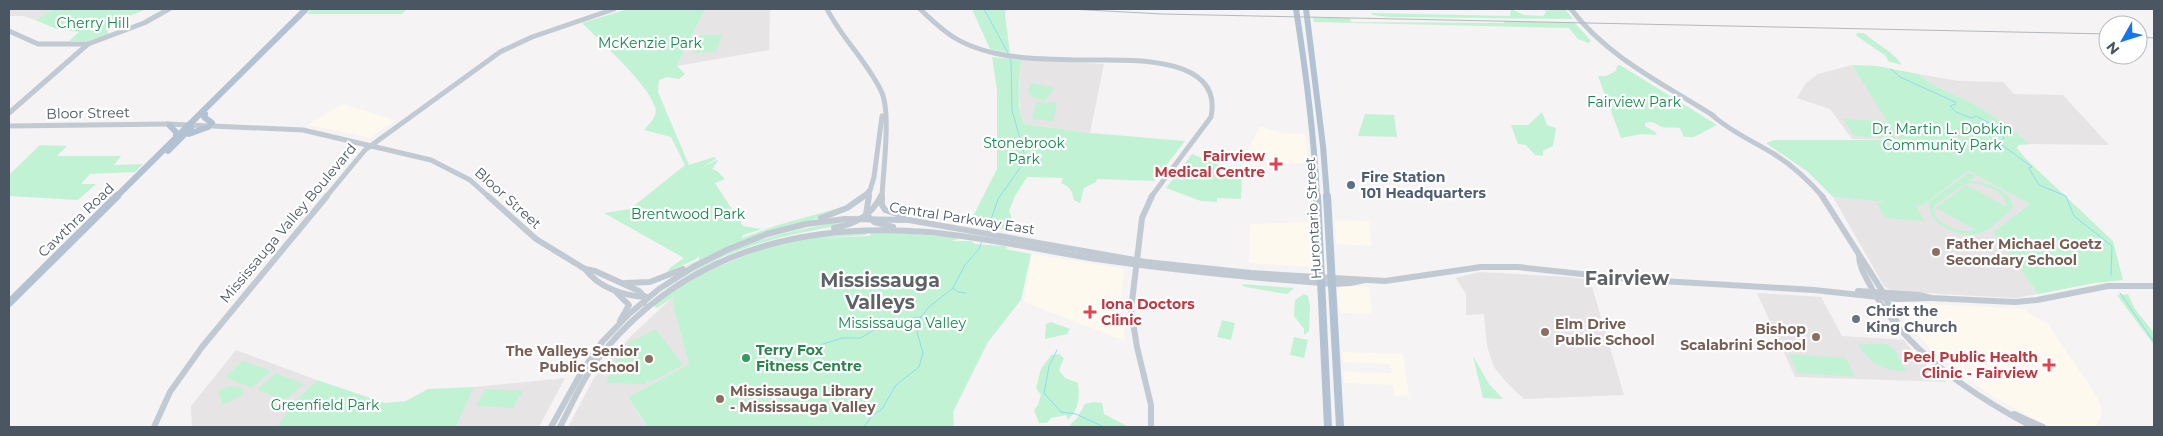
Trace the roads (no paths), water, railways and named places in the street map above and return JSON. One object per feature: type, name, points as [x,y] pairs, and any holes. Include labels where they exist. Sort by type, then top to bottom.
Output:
[{"type":"main road","name":"Cawthra Road","points":[[9,303],[160,155],[167,152],[191,124],[306,9]]},
{"type":"main road","name":"Hurontario Street","points":[[1296,9],[1313,133],[1328,394],[1328,427]]},
{"type":"main road","name":"Hurontario Street","points":[[1306,9],[1322,135],[1340,427]]},
{"type":"main road","name":"Cawthra Road","points":[[191,124],[204,114],[210,106]]},
{"type":"main road","points":[[169,125],[179,137],[210,125],[204,114]]},
{"type":"street","points":[[9,31],[38,44],[88,44],[144,23],[169,9]]},
{"type":"street","name":"Mississauga Valley Boulevard","points":[[154,427],[170,392],[208,340],[357,158],[370,146],[500,52],[532,37],[614,9]]},
{"type":"street","points":[[828,9],[836,27],[871,73],[882,94],[886,110],[882,206],[885,210],[922,222]]},
{"type":"street","points":[[920,9],[945,33],[976,49],[1003,56],[1154,61],[1174,65],[1191,73],[1201,80],[1210,92],[1213,102],[1211,117],[1145,208],[1140,231],[1131,310],[1137,347],[1151,405],[1151,427]]},
{"type":"street","points":[[1571,9],[1586,29],[1610,50],[1717,121],[1764,148],[1795,169],[1820,193],[1829,205],[1859,255],[1859,263],[1879,295],[1898,324],[1925,354],[1954,378],[2033,427]]},
{"type":"street","points":[[9,113],[88,44]]},
{"type":"street","points":[[867,217],[866,208],[874,177],[880,140],[883,112],[882,94]]},
{"type":"street","name":"Bloor Street","points":[[9,126],[191,124],[304,130],[332,135],[428,159],[459,173],[479,186],[536,240],[585,270],[589,276],[614,290]]},
{"type":"street","points":[[802,224],[852,206],[870,190]]},
{"type":"street","points":[[808,234],[851,224],[867,217],[875,208],[882,194]]},
{"type":"street","points":[[867,217],[881,225],[925,232]]},
{"type":"street","name":"Central Parkway East","points":[[552,427],[589,360],[618,324],[645,299],[697,264],[753,239],[802,224],[845,218],[867,217],[922,222],[976,235],[1176,270],[1357,283],[1365,280],[1406,278],[1489,267],[1566,272],[1628,279],[1843,292],[1921,300],[1931,298],[2015,302],[2042,299],[2108,286],[2154,286]]},
{"type":"street","name":"Central Parkway East","points":[[560,427],[598,359],[641,312],[675,285],[739,252],[782,239],[808,234],[867,230],[976,235]]},
{"type":"street","points":[[616,281],[630,284],[650,282],[697,264]]},
{"type":"street","name":"Bloor Street","points":[[585,270],[595,271],[639,290],[645,299]]},
{"type":"street","points":[[652,296],[675,285]]},
{"type":"street","points":[[614,290],[645,299],[641,312]]},
{"type":"street","points":[[614,290],[629,305],[618,324]]},
{"type":"street","points":[[2007,412],[2043,427]]},
{"type":"waterway","points":[[984,9],[1008,53]]},
{"type":"waterway","points":[[987,231],[998,199],[1024,162],[1024,153],[1012,110],[1011,61],[1009,57]]},
{"type":"waterway","points":[[1891,69],[1900,77],[1955,102],[1956,104],[1950,106],[1956,112],[1971,118],[1976,116],[1993,125],[1990,127],[2000,132],[2004,138],[1998,142]]},
{"type":"waterway","points":[[1998,142],[2032,167],[2029,168],[2039,185],[2066,196],[2074,216],[2112,246],[2111,275]]},
{"type":"waterway","points":[[1998,142],[1998,148]]},
{"type":"waterway","points":[[953,288],[965,265],[979,249],[982,241]]},
{"type":"waterway","points":[[921,317],[929,307],[953,288]]},
{"type":"waterway","points":[[953,288],[958,292],[966,293]]},
{"type":"waterway","points":[[2120,293],[2154,342]]},
{"type":"waterway","points":[[820,345],[842,338],[861,338],[877,328],[898,320],[921,317]]},
{"type":"waterway","points":[[864,427],[872,416],[882,409],[896,385],[919,367],[923,353],[917,332],[921,317]]},
{"type":"waterway","points":[[1057,350],[1049,366],[1044,393],[1061,412],[1076,414],[1104,427]]},
{"type":"railway","points":[[1069,9],[1162,14],[2098,34]]},
{"type":"railway","points":[[2148,38],[2154,38]]},
{"type":"place","name":"Fairview Medical Centre","points":[[1276,164]]},
{"type":"place","name":"Fire Station 101 Headquarters","points":[[1351,185]]},
{"type":"place","name":"Father Michael Goetz Secondary School","points":[[1936,252]]},
{"type":"place","name":"Iona Doctors Clinic","points":[[1090,312]]},
{"type":"place","name":"Christ the King Church","points":[[1856,319]]},
{"type":"place","name":"Elm Drive Public School","points":[[1545,332]]},
{"type":"place","name":"Bishop Scalabrini School","points":[[1816,337]]},
{"type":"place","name":"Terry Fox Fitness Centre","points":[[746,358]]},
{"type":"place","name":"The Valleys Senior Public School","points":[[649,359]]},
{"type":"place","name":"Peel Public Health Clinic - Fairview","points":[[2049,365]]},
{"type":"place","name":"Mississauga Library - Mississauga Valley","points":[[720,399]]},
{"type":"district","name":"Fairview","points":[[1627,278]]},
{"type":"district","name":"Mississauga Valleys","points":[[880,291]]},
{"type":"park label","name":"Cherry Hill","points":[[93,23]]},
{"type":"park label","name":"McKenzie Park","points":[[650,43]]},
{"type":"park label","name":"Fairview Park","points":[[1634,102]]},
{"type":"park label","name":"Dr. Martin L. Dobkin Community Park","points":[[1942,138]]},
{"type":"park label","name":"Stonebrook Park","points":[[1024,152]]},
{"type":"park label","name":"Brentwood Park","points":[[688,214]]},
{"type":"park label","name":"Mississauga Valley","points":[[902,323]]},
{"type":"park label","name":"Greenfield Park","points":[[325,405]]}]
